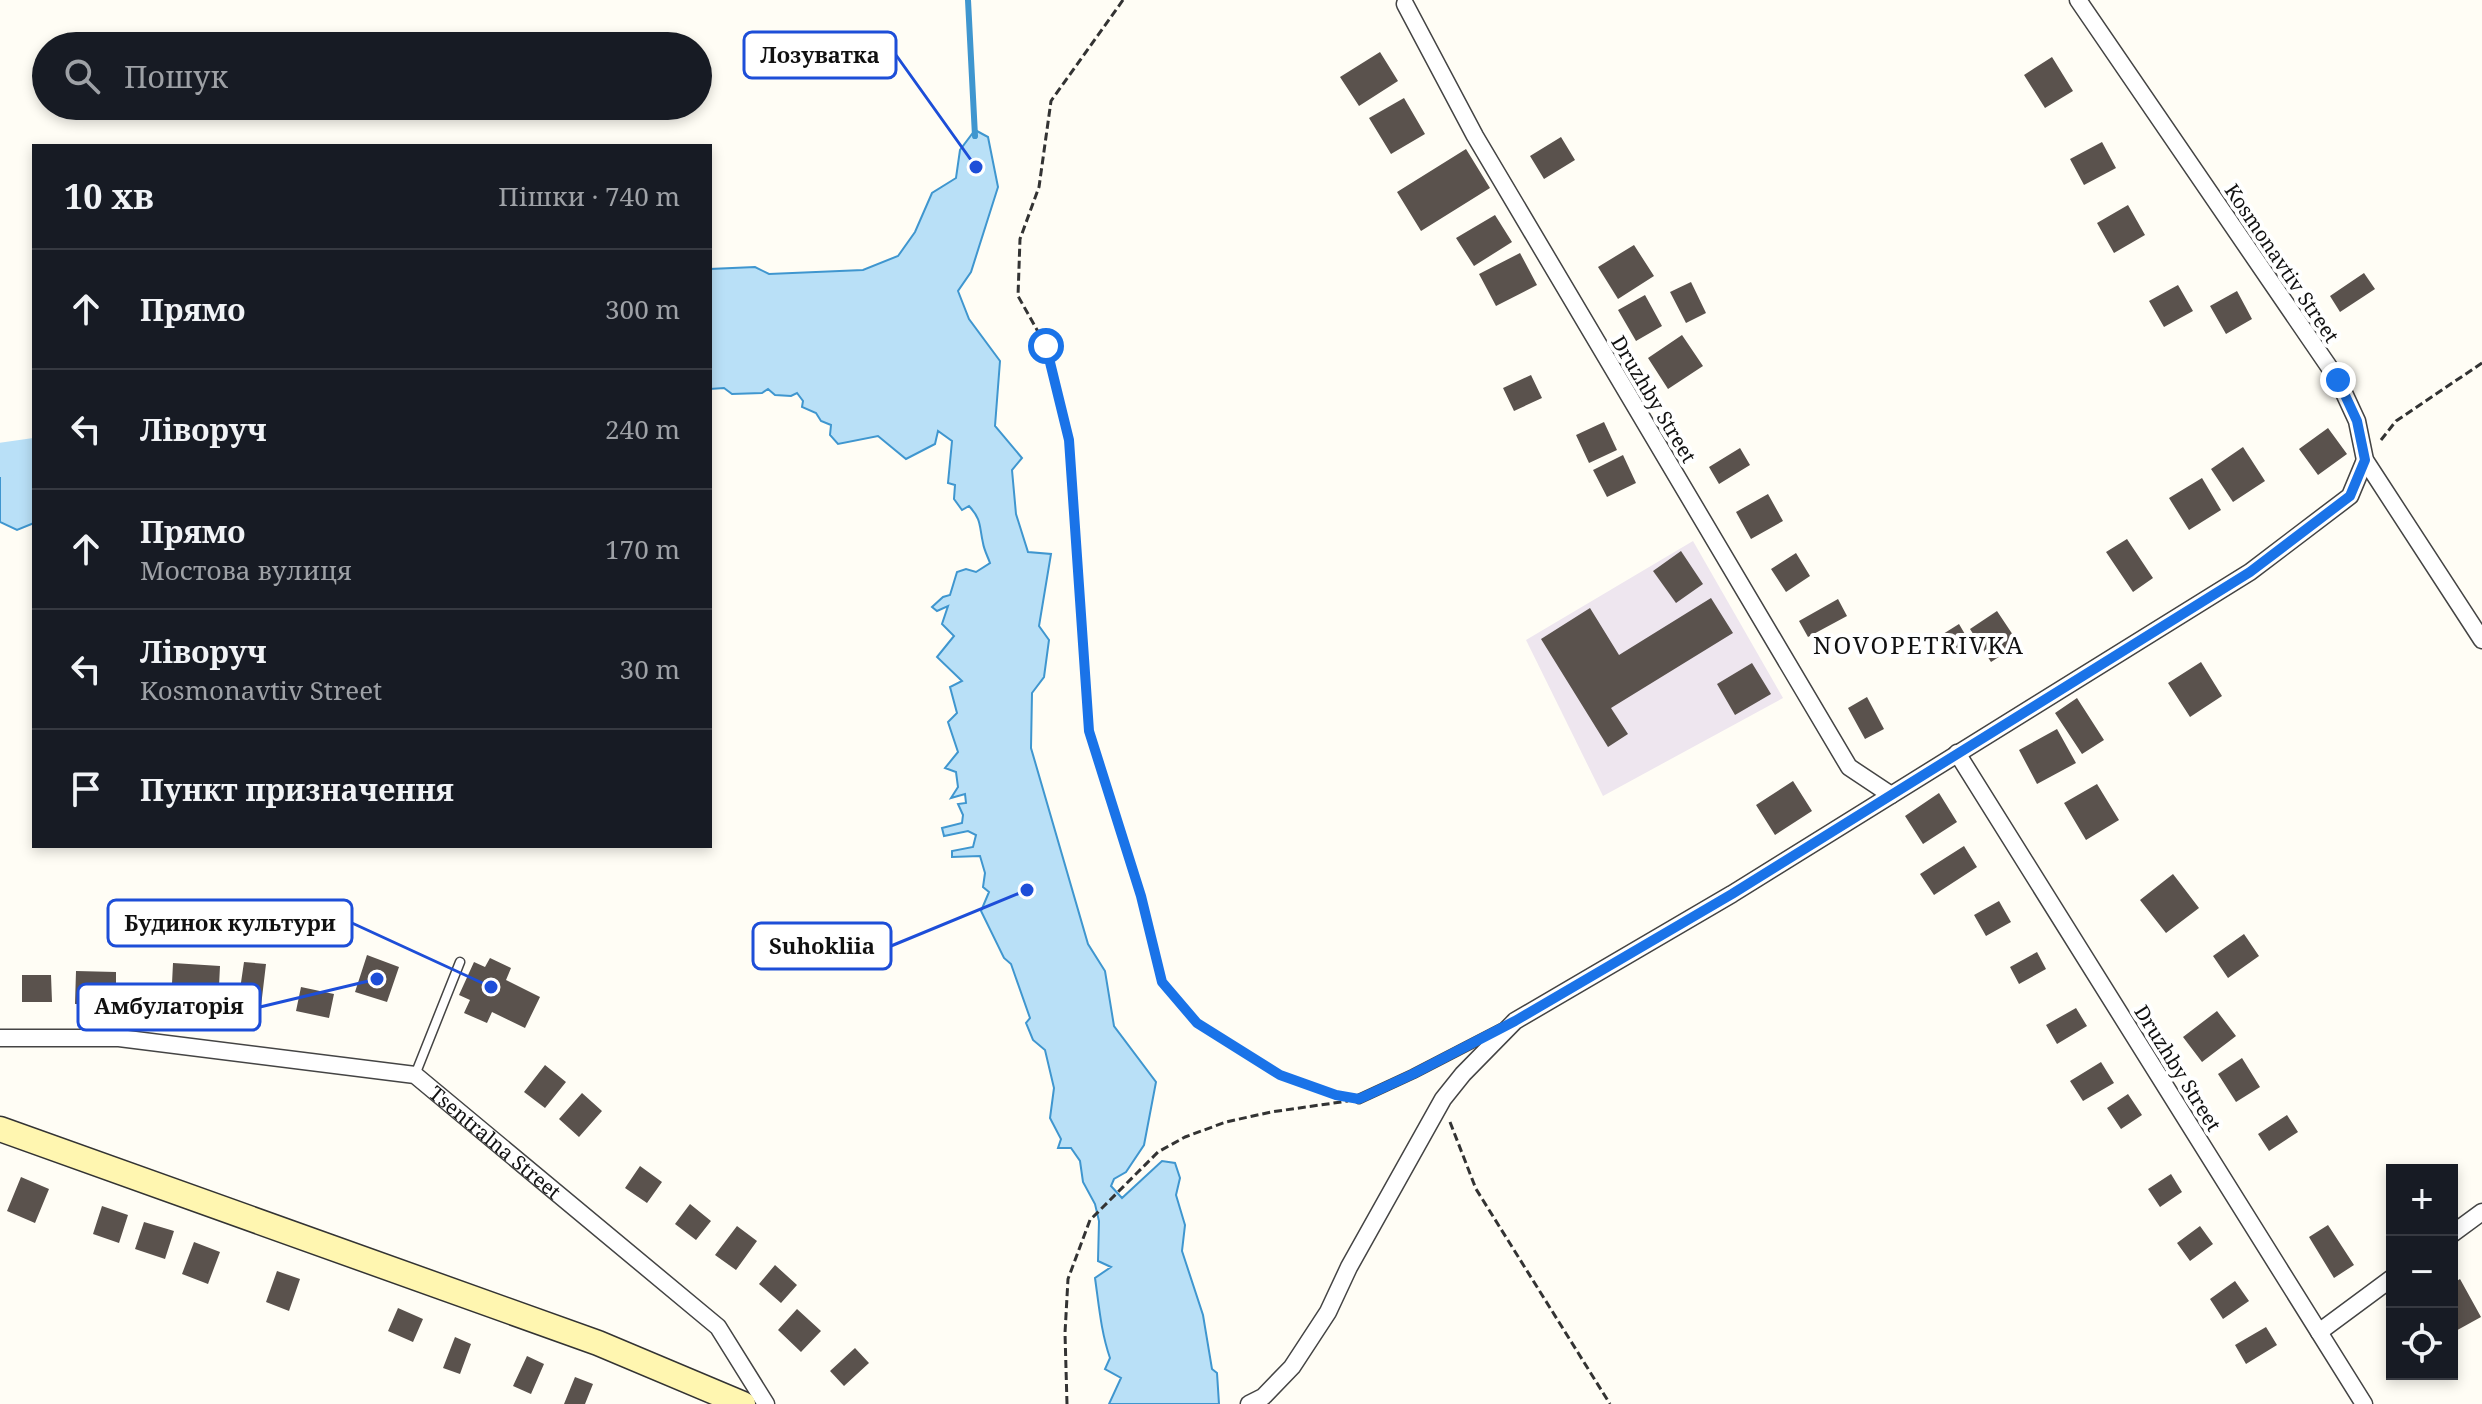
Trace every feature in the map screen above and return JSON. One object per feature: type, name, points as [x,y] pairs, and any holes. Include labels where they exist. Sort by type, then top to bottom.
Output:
[{"type":"street","name":"Kosmonavtiv Street","points":[[2078,0],[2338,380],[2357,421],[2365,460],[2482,640]]},
{"type":"street","name":"Druzhby Street","points":[[1405,4],[1483,149],[1849,767],[1891,795]]},
{"type":"street","points":[[1249,1404],[1263,1397],[1292,1367],[1328,1312],[1349,1267],[1443,1099],[1515,1021],[1732,894],[2250,572],[2350,496],[2365,460]]},
{"type":"street","name":"Druzhby Street","points":[[1957,753],[2364,1404]]},
{"type":"street","name":"Tsentralna Street","points":[[0,1038],[119,1038],[415,1075],[718,1327],[766,1404]]},
{"type":"street","points":[[0,1129],[598,1343],[743,1404]]},
{"type":"street","points":[[2458,1230],[2482,1212]]},
{"type":"street","points":[[2319,1332],[2386,1282]]},
{"type":"lane","points":[[415,1075],[460,962]]},
{"type":"lane","points":[[1359,1099],[1515,1021]]},
{"type":"path","points":[[1123,0],[1051,101],[1039,187],[1020,239],[1018,296],[1046,346],[1069,440],[1089,731],[1141,896],[1162,982],[1197,1023],[1280,1075],[1336,1095],[1359,1099]]},
{"type":"path","points":[[2365,460],[2396,421],[2482,363]]},
{"type":"path","points":[[1067,1404],[1065,1333],[1068,1279],[1090,1220],[1158,1152],[1185,1137],[1226,1122],[1271,1112],[1359,1099]]},
{"type":"path","points":[[1443,1099],[1476,1189],[1610,1404]]},
{"type":"shaded area","points":[[1693,541],[1783,698],[1603,796],[1526,640]]},
{"type":"water","points":[[975,130],[988,137],[998,187],[971,272],[958,291],[969,319],[1000,361],[995,426],[1022,458],[1012,470],[1016,514],[1028,552],[1051,554],[1039,626],[1049,640],[1044,677],[1032,693],[1031,748],[1088,944],[1105,971],[1114,1026],[1156,1082],[1144,1145],[1126,1172],[1114,1179],[1111,1186],[1122,1198],[1162,1161],[1175,1163],[1180,1178],[1176,1195],[1185,1225],[1182,1251],[1203,1315],[1212,1369],[1217,1373],[1219,1404],[1109,1404],[1121,1378],[1105,1369],[1110,1358],[1102,1329],[1095,1278],[1111,1267],[1098,1261],[1099,1221],[1095,1204],[1083,1182],[1080,1161],[1071,1148],[1058,1148],[1061,1139],[1050,1118],[1054,1088],[1045,1050],[1033,1040],[1026,1023],[1030,1018],[1011,964],[1004,958],[981,911],[989,892],[983,887],[985,873],[980,856],[952,857],[952,851],[973,847],[976,835],[968,831],[944,836],[942,828],[962,823],[963,815],[958,804],[966,803],[965,794],[951,798],[958,787],[956,772],[945,768],[958,752],[948,722],[957,713],[950,687],[962,681],[937,657],[954,636],[942,624],[948,606],[937,611],[932,607],[950,595],[957,572],[966,569],[976,572],[990,563],[976,515],[969,506],[962,510],[954,499],[955,485],[948,483],[952,441],[938,431],[935,444],[906,459],[878,436],[838,444],[830,435],[831,425],[802,407],[803,401],[797,393],[791,396],[775,395],[768,389],[762,393],[732,394],[724,388],[712,389],[712,269],[755,267],[769,274],[863,270],[898,256],[915,232],[932,193],[956,178],[960,150]]},
{"type":"water","points":[[0,454],[6,461],[31,455],[32,524],[17,530],[0,522]]},
{"type":"building","points":[[1380,52],[1398,81],[1359,106],[1340,77]]},
{"type":"building","points":[[2052,57],[2073,91],[2045,108],[2024,75]]},
{"type":"building","points":[[1404,98],[1425,134],[1391,154],[1369,118]]},
{"type":"building","points":[[1561,137],[1575,160],[1544,179],[1530,156]]},
{"type":"building","points":[[2102,142],[2116,168],[2084,185],[2070,159]]},
{"type":"building","points":[[1466,149],[1490,188],[1421,231],[1397,192]]},
{"type":"building","points":[[2128,205],[2145,235],[2114,253],[2097,223]]},
{"type":"building","points":[[1495,215],[1512,242],[1474,266],[1456,238]]},
{"type":"building","points":[[1634,245],[1654,276],[1618,299],[1598,267]]},
{"type":"building","points":[[1520,253],[1537,285],[1496,306],[1479,274]]},
{"type":"building","points":[[2364,273],[2375,289],[2340,312],[2330,296]]},
{"type":"building","points":[[1691,282],[1706,313],[1686,323],[1670,292]]},
{"type":"building","points":[[2178,285],[2193,311],[2164,327],[2149,301]]},
{"type":"building","points":[[2237,291],[2252,319],[2226,334],[2210,306]]},
{"type":"building","points":[[1645,295],[1662,326],[1636,341],[1618,310]]},
{"type":"building","points":[[1682,335],[1703,366],[1668,389],[1648,358]]},
{"type":"building","points":[[1531,375],[1542,398],[1514,411],[1503,388]]},
{"type":"building","points":[[1604,422],[1617,450],[1589,463],[1576,435]]},
{"type":"building","points":[[2328,428],[2347,454],[2318,475],[2299,449]]},
{"type":"building","points":[[2243,447],[2265,481],[2233,502],[2211,469]]},
{"type":"building","points":[[1740,448],[1750,465],[1719,484],[1709,467]]},
{"type":"building","points":[[1623,455],[1636,483],[1607,497],[1593,470]]},
{"type":"building","points":[[2202,478],[2221,510],[2189,530],[2169,498]]},
{"type":"building","points":[[1768,494],[1783,521],[1751,539],[1736,512]]},
{"type":"building","points":[[2127,539],[2153,578],[2133,592],[2106,552]]},
{"type":"building","points":[[1681,551],[1703,584],[1676,603],[1653,571]]},
{"type":"building","points":[[1796,553],[1810,576],[1786,592],[1771,569]]},
{"type":"building","points":[[1711,598],[1733,633],[1611,708],[1628,734],[1608,747],[1541,639],[1590,608],[1619,655]]},
{"type":"building","points":[[1838,599],[1847,616],[1808,637],[1799,621]]},
{"type":"building","points":[[1997,611],[2019,644],[1991,662],[1970,629]]},
{"type":"building","points":[[1959,624],[1969,641],[1954,650],[1943,634]]},
{"type":"building","points":[[2201,662],[2222,696],[2190,717],[2168,683]]},
{"type":"building","points":[[1752,663],[1771,694],[1735,715],[1717,684]]},
{"type":"building","points":[[1867,697],[1884,729],[1865,739],[1848,708]]},
{"type":"building","points":[[2077,698],[2104,740],[2082,754],[2055,713]]},
{"type":"building","points":[[2057,729],[2076,763],[2037,784],[2019,750]]},
{"type":"building","points":[[1793,781],[1812,811],[1775,835],[1756,805]]},
{"type":"building","points":[[2097,784],[2119,820],[2086,840],[2064,803]]},
{"type":"building","points":[[1939,793],[1957,822],[1923,844],[1905,816]]},
{"type":"building","points":[[1964,846],[1977,867],[1934,895],[1920,874]]},
{"type":"building","points":[[2173,874],[2199,908],[2166,933],[2140,900]]},
{"type":"building","points":[[1999,901],[2011,922],[1986,936],[1974,915]]},
{"type":"building","points":[[2244,934],[2259,956],[2228,978],[2213,956]]},
{"type":"building","points":[[2037,952],[2046,969],[2019,984],[2010,967]]},
{"type":"building","points":[[367,955],[399,967],[387,1002],[355,992]]},
{"type":"building","points":[[490,958],[511,968],[506,980],[540,997],[525,1028],[492,1012],[487,1023],[464,1013],[470,1000],[459,995],[474,962],[485,967]]},
{"type":"building","points":[[244,962],[266,964],[261,1006],[238,1003]]},
{"type":"building","points":[[173,963],[220,966],[218,1007],[171,1004]]},
{"type":"building","points":[[76,971],[116,972],[116,1005],[75,1004]]},
{"type":"building","points":[[22,975],[51,975],[52,1002],[22,1002]]},
{"type":"building","points":[[301,987],[334,994],[329,1018],[296,1011]]},
{"type":"building","points":[[2076,1008],[2087,1026],[2057,1044],[2046,1025]]},
{"type":"building","points":[[2217,1011],[2236,1036],[2202,1062],[2183,1037]]},
{"type":"building","points":[[2242,1058],[2260,1087],[2236,1102],[2218,1074]]},
{"type":"building","points":[[2101,1062],[2114,1083],[2083,1101],[2070,1081]]},
{"type":"building","points":[[545,1065],[566,1082],[545,1108],[524,1092]]},
{"type":"building","points":[[582,1093],[602,1111],[579,1137],[559,1119]]},
{"type":"building","points":[[2128,1094],[2142,1115],[2121,1129],[2107,1108]]},
{"type":"building","points":[[2287,1115],[2298,1132],[2269,1151],[2258,1134]]},
{"type":"building","points":[[640,1166],[662,1182],[647,1203],[625,1188]]},
{"type":"building","points":[[2171,1174],[2182,1192],[2160,1207],[2148,1189]]},
{"type":"building","points":[[21,1177],[49,1189],[35,1223],[7,1211]]},
{"type":"building","points":[[690,1204],[711,1221],[696,1240],[675,1224]]},
{"type":"building","points":[[102,1206],[128,1215],[119,1243],[93,1234]]},
{"type":"building","points":[[144,1222],[174,1231],[165,1259],[135,1249]]},
{"type":"building","points":[[2328,1225],[2354,1265],[2334,1278],[2309,1237]]},
{"type":"building","points":[[737,1226],[757,1241],[736,1270],[715,1255]]},
{"type":"building","points":[[2200,1226],[2213,1244],[2190,1261],[2177,1243]]},
{"type":"building","points":[[194,1242],[220,1252],[208,1284],[182,1274]]},
{"type":"building","points":[[775,1265],[797,1285],[781,1303],[759,1284]]},
{"type":"building","points":[[277,1271],[300,1279],[289,1311],[266,1302]]},
{"type":"building","points":[[2458,1280],[2481,1317],[2458,1330],[2458,1308]]},
{"type":"building","points":[[2235,1281],[2249,1301],[2223,1319],[2210,1299]]},
{"type":"building","points":[[398,1308],[423,1319],[413,1342],[388,1331]]},
{"type":"building","points":[[797,1309],[821,1331],[801,1352],[778,1330]]},
{"type":"building","points":[[2266,1327],[2277,1345],[2246,1364],[2235,1345]]},
{"type":"building","points":[[455,1337],[471,1344],[460,1374],[443,1368]]},
{"type":"building","points":[[855,1348],[869,1363],[844,1386],[830,1371]]},
{"type":"building","points":[[527,1356],[544,1364],[531,1394],[513,1386]]},
{"type":"building","points":[[575,1377],[593,1384],[585,1404],[564,1404]]},
{"type":"waterway","points":[[968,0],[975,136]]},
{"type":"waterway","points":[[0,460],[32,455]]},
{"type":"place","name":"Лозуватка","points":[[976,167]]},
{"type":"place","name":"Suhokliia","points":[[1027,890]]},
{"type":"place","name":"Амбулаторія","points":[[377,979]]},
{"type":"place","name":"Будинок культури","points":[[491,987]]},
{"type":"district","name":"NOVOPETRIVKA","points":[[1919,644]]},
{"type":"route","points":[[1046,346],[1069,440],[1089,731],[1141,896],[1162,982],[1197,1023],[1280,1075],[1336,1095],[1359,1099],[1515,1021],[1732,894],[2250,572],[2350,496],[2365,460],[2357,421],[2338,380]]}]
